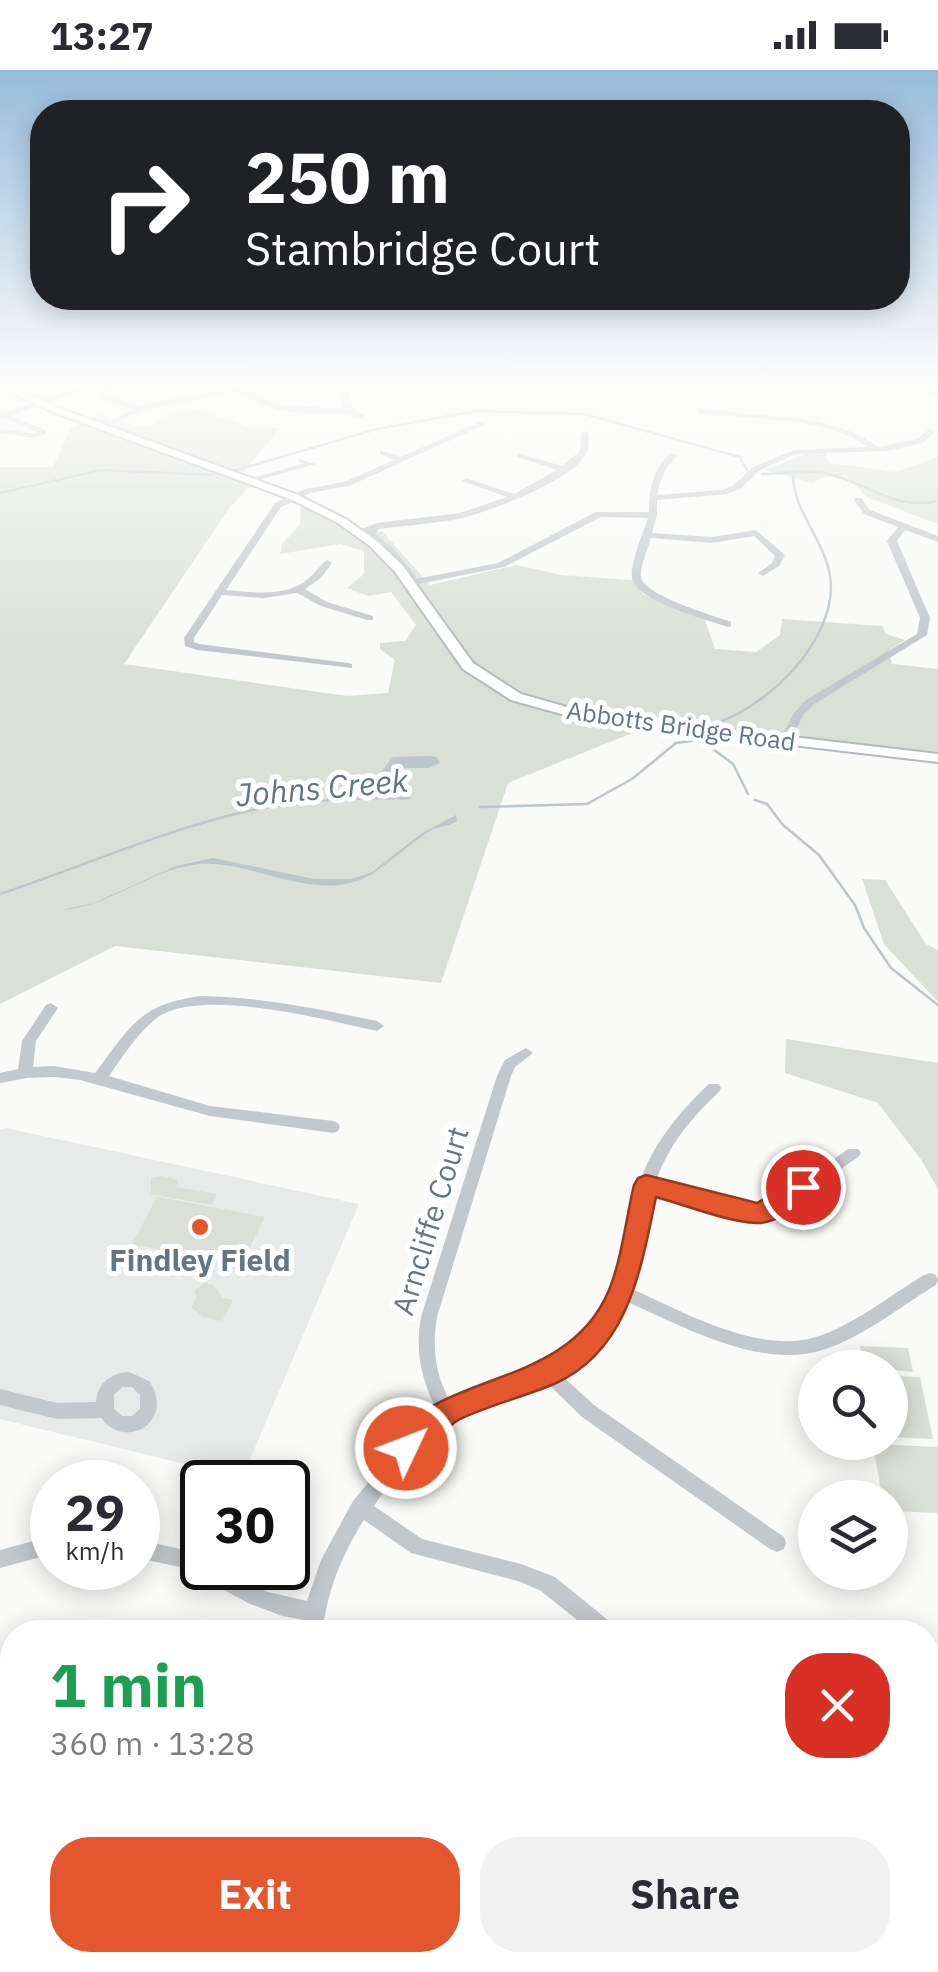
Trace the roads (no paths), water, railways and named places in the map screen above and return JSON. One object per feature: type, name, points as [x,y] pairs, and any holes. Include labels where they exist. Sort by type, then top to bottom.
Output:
[{"type":"main road","name":"Abbotts Bridge Road","points":[[237,475],[298,495],[358,532],[415,581],[468,666],[516,697],[587,716],[938,758]]},
{"type":"main road","name":"Abbotts Bridge Road","points":[[261,475],[258,480],[277,490]]},
{"type":"street","points":[[246,478],[256,475]]},
{"type":"street","points":[[348,666],[184,646],[272,511],[298,495],[368,475]]},
{"type":"street","points":[[358,532],[470,514],[515,497],[552,475]]},
{"type":"street","points":[[661,475],[636,574],[644,592],[728,624]]},
{"type":"street","points":[[656,498],[724,492],[737,487],[750,475]]},
{"type":"street","points":[[466,481],[515,497]]},
{"type":"street","points":[[858,500],[860,508],[938,540]]},
{"type":"street","points":[[411,508],[414,521]]},
{"type":"street","points":[[415,581],[500,565],[599,514],[652,515]]},
{"type":"street","name":"Abbotts Bridge Road","points":[[378,526],[370,534],[390,550],[415,581]]},
{"type":"street","points":[[785,740],[810,702],[922,636],[932,618],[892,542],[902,527]]},
{"type":"street","points":[[647,535],[712,540],[756,533],[780,555],[776,564],[763,572]]},
{"type":"street","points":[[218,592],[266,596],[299,590],[314,582],[328,563]]},
{"type":"street","points":[[299,590],[324,604],[370,618]]},
{"type":"street","points":[[100,1078],[146,1020],[185,1000],[213,999],[377,1026]]},
{"type":"street","points":[[26,1072],[29,1041],[51,1008]]},
{"type":"street","name":"Arncliffe Court","points":[[446,1412],[426,1368],[429,1317],[504,1076],[510,1064],[526,1053]]},
{"type":"street","points":[[0,1078],[55,1070],[100,1078],[218,1112],[333,1127]]},
{"type":"street","points":[[313,1620],[339,1540],[415,1437],[446,1412],[548,1373],[577,1353],[600,1330],[622,1292],[646,1185],[668,1141],[714,1088]]},
{"type":"street","points":[[646,1185],[757,1213],[784,1202],[853,1153]]},
{"type":"street","points":[[622,1292],[737,1339],[784,1349],[821,1343],[930,1280]]},
{"type":"street","points":[[548,1373],[588,1412],[777,1543]]},
{"type":"street","points":[[0,1396],[57,1411],[103,1410]]},
{"type":"street","points":[[360,1508],[418,1547],[521,1573],[548,1584],[592,1620]]},
{"type":"street","points":[[0,1559],[30,1551]]},
{"type":"street","points":[[239,1590],[285,1609],[313,1611]]},
{"type":"waterway","points":[[0,493],[80,475]]},
{"type":"waterway","points":[[208,475],[213,475]]},
{"type":"waterway","name":"Johns Creek","points":[[706,726],[751,706],[773,689],[810,648],[823,624],[830,600],[830,576],[798,501],[793,475]]},
{"type":"waterway","name":"Johns Creek","points":[[832,475],[894,499],[938,501]]},
{"type":"waterway","name":"Johns Creek","points":[[480,807],[587,804],[632,779],[676,743],[699,740]]},
{"type":"waterway","points":[[701,740],[733,764],[748,794]]},
{"type":"waterway","name":"Johns Creek","points":[[0,894],[154,838],[248,811],[328,800],[409,798]]},
{"type":"waterway","points":[[755,800],[767,804],[783,825],[819,855],[855,905],[864,928],[891,968],[938,1005]]},
{"type":"place","name":"Findley Field","points":[[200,1227]]}]
